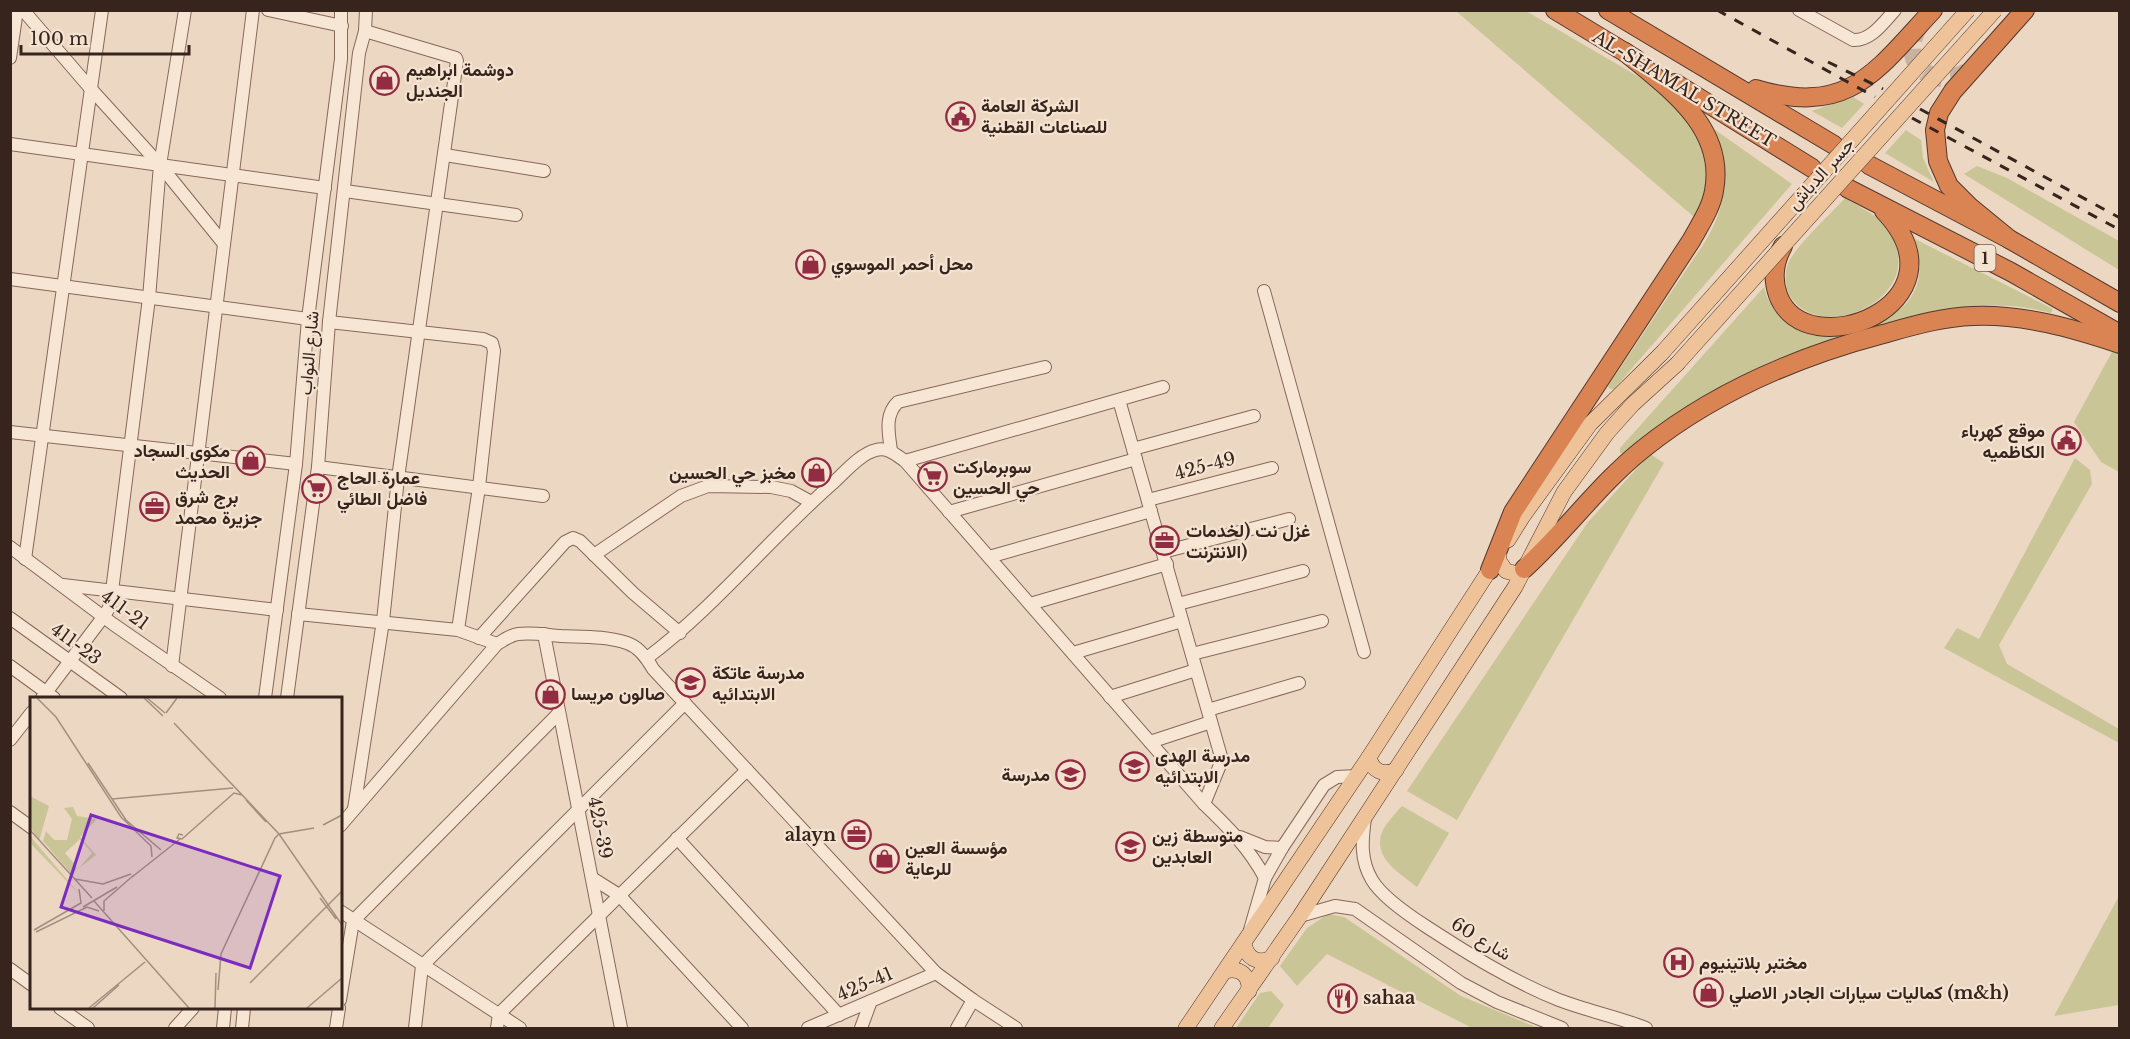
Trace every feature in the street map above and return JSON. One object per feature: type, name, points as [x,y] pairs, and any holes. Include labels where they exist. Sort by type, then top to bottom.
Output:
[{"type":"highway","name":"AL-SHAMAL STREET","points":[[1555,10],[1812,168]]},
{"type":"highway","name":"AL-SHAMAL STREET","points":[[1608,10],[1834,145]]},
{"type":"highway","points":[[1728,80],[1791,98],[1821,97],[1839,93],[1855,86],[1875,72],[1933,10]]},
{"type":"highway","points":[[2009,239],[1970,207],[1949,186],[1938,161],[1935,130],[1939,113],[1953,91],[2025,10]]},
{"type":"highway","points":[[1494,563],[1513,512],[1691,242],[1714,192],[1713,155],[1699,121],[1677,96],[1625,52]]},
{"type":"highway","name":"1","points":[[1869,165],[2009,239],[2120,303]]},
{"type":"highway","name":"1","points":[[1847,188],[2011,272],[2120,334]]},
{"type":"highway","points":[[1783,246],[1774,270],[1774,280],[1779,296],[1787,310],[1809,325],[1841,326],[1880,312],[1896,300],[1907,280],[1910,258],[1905,240],[1892,219],[1872,201]]},
{"type":"highway","points":[[1524,570],[1596,493],[1644,448],[1709,403],[1815,353],[1926,323],[1973,316],[2040,321],[2120,344]]},
{"type":"main road","name":"جسر الدباش","points":[[1186,1029],[1357,776],[1523,516],[1590,424],[1662,353],[1968,10]]},
{"type":"main road","name":"جسر الدباش","points":[[1222,1029],[1300,916],[1515,587],[1564,492],[1606,433],[1633,404],[1677,364],[1995,10]]},
{"type":"main road","points":[[1494,563],[1499,561],[1506,571],[1511,573],[1524,570]]},
{"type":"main road","points":[[1369,757],[1373,768],[1378,771],[1384,773],[1396,770]]},
{"type":"main road","points":[[1357,776],[1377,781],[1381,792]]},
{"type":"main road","points":[[1247,938],[1245,949],[1253,959],[1259,961],[1272,958]]},
{"type":"main road","points":[[1225,971],[1232,969],[1244,973],[1248,978],[1249,991]]},
{"type":"street","points":[[10,58],[17,10]]},
{"type":"street","points":[[23,10],[160,165],[224,244]]},
{"type":"street","points":[[26,558],[102,10]]},
{"type":"street","points":[[10,666],[47,697],[109,608],[132,445],[149,298],[160,165],[185,10]]},
{"type":"street","points":[[172,666],[253,10]]},
{"type":"street","points":[[268,10],[342,26]]},
{"type":"street","name":"شارع النواب","points":[[265,697],[296,464],[308,319],[341,59],[341,10]]},
{"type":"street","name":"شارع النواب","points":[[286,697],[318,466],[329,322],[359,53],[365,31],[366,10]]},
{"type":"street","points":[[1799,10],[1853,40],[1861,41],[1869,37],[1895,10]]},
{"type":"street","points":[[353,810],[383,621],[398,478],[458,62],[456,58],[365,31]]},
{"type":"street","points":[[10,144],[325,188]]},
{"type":"street","points":[[445,155],[544,171]]},
{"type":"street","points":[[345,191],[438,206],[516,215]]},
{"type":"street","points":[[10,279],[308,319]]},
{"type":"street","points":[[1264,291],[1364,652]]},
{"type":"street","points":[[329,322],[483,339],[492,343],[494,351],[479,487],[458,630]]},
{"type":"street","points":[[891,451],[889,416],[892,407],[898,402],[1045,367]]},
{"type":"street","points":[[904,461],[1163,387]]},
{"type":"street","points":[[1119,400],[1222,760],[1204,804]]},
{"type":"street","points":[[949,512],[1254,416]]},
{"type":"street","points":[[10,432],[296,464]]},
{"type":"street","points":[[647,658],[680,633],[811,502],[863,456],[877,449],[891,451],[904,461],[1204,804],[1234,833],[1251,854],[1265,878]]},
{"type":"street","points":[[318,466],[543,496]]},
{"type":"street","name":"425-49","points":[[988,557],[1272,468]]},
{"type":"street","points":[[594,555],[681,496],[708,486],[771,487],[791,491],[811,502]]},
{"type":"street","points":[[1030,604],[1289,519]]},
{"type":"street","points":[[479,638],[565,542],[573,538],[580,541],[633,593],[680,633]]},
{"type":"street","name":"411-21","points":[[10,547],[217,697]]},
{"type":"street","points":[[1178,604],[1303,571]]},
{"type":"street","points":[[60,585],[277,610]]},
{"type":"street","points":[[298,614],[458,630],[497,644]]},
{"type":"street","name":"411-23","points":[[10,618],[118,697]]},
{"type":"street","points":[[1073,653],[1182,621]]},
{"type":"street","points":[[1192,654],[1322,621]]},
{"type":"street","points":[[342,824],[497,644],[515,634],[608,639],[627,643],[637,648],[647,658],[653,669],[936,973],[1016,1029]]},
{"type":"street","name":"425-39","points":[[544,634],[621,1029]]},
{"type":"street","points":[[1110,697],[1196,670]]},
{"type":"street","points":[[1150,742],[1210,716],[1299,683]]},
{"type":"street","points":[[415,1029],[422,966],[686,703]]},
{"type":"street","points":[[342,987],[352,921],[559,713]]},
{"type":"street","points":[[10,740],[30,715]]},
{"type":"street","points":[[497,1029],[499,1014],[747,770]]},
{"type":"street","points":[[1247,938],[1265,878],[1281,848],[1324,785],[1337,777],[1357,776]]},
{"type":"street","points":[[10,812],[30,827]]},
{"type":"street","name":"شارع 60","points":[[1365,816],[1363,855],[1372,881],[1416,920],[1510,978],[1560,1000],[1646,1029]]},
{"type":"street","points":[[1234,833],[1257,844],[1281,848]]},
{"type":"street","points":[[677,838],[839,1015]]},
{"type":"street","points":[[592,878],[619,895],[742,1029]]},
{"type":"street","points":[[1300,916],[1335,906],[1355,909],[1461,983],[1497,1002],[1562,1029]]},
{"type":"street","points":[[342,913],[520,1029]]},
{"type":"street","points":[[10,969],[30,984]]},
{"type":"street","name":"425-41","points":[[808,1029],[936,973]]},
{"type":"street","points":[[957,1029],[973,1000]]},
{"type":"street","points":[[861,1029],[871,1001]]},
{"type":"street","points":[[61,1009],[88,1029]]},
{"type":"street","points":[[175,1029],[192,1009]]},
{"type":"street","points":[[223,1029],[225,1009]]},
{"type":"street","points":[[242,1029],[244,1009]]},
{"type":"street","points":[[336,1029],[339,1009]]},
{"type":"street","points":[[1606,1015],[1612,1029]]},
{"type":"shaded area","points":[[1456,11],[1526,11],[1663,91],[1697,130],[1708,166],[1705,197],[1694,217]]},
{"type":"shaded area","points":[[1853,97],[1864,104],[1842,128],[1812,111]]},
{"type":"shaded area","points":[[1711,127],[1792,184],[1614,389],[1610,389],[1608,386],[1705,242],[1719,212],[1723,199],[1724,172]]},
{"type":"shaded area","points":[[1906,130],[1921,140],[1923,158],[1934,182],[1885,153]]},
{"type":"shaded area","points":[[1977,166],[2007,178],[2119,241],[2119,270],[1964,174]]},
{"type":"shaded area","points":[[1845,198],[1872,214],[1885,225],[1895,243],[1898,264],[1893,282],[1881,298],[1864,309],[1844,315],[1824,317],[1806,311],[1792,299],[1786,282],[1786,273],[1788,264],[1798,248]]},
{"type":"shaded area","points":[[1915,239],[2053,309],[2051,313],[2002,306],[1954,309],[1907,319],[1798,352],[1736,378],[1678,414],[1624,454],[1620,453],[1620,448],[1764,287],[1779,316],[1787,324],[1806,334],[1840,335],[1859,329],[1890,316],[1911,298],[1917,286],[1919,272],[1919,257]]},
{"type":"shaded area","points":[[2113,350],[2119,353],[2119,472],[2101,462],[2074,422]]},
{"type":"shaded area","points":[[1650,454],[1664,463],[1457,820],[1407,791],[1588,522]]},
{"type":"shaded area","points":[[2075,458],[2090,470],[2092,484],[1999,645],[2007,664],[2119,729],[2119,743],[1944,648],[1957,628],[1979,639]]},
{"type":"shaded area","points":[[1402,806],[1449,833],[1417,887],[1396,871],[1381,850],[1382,832]]},
{"type":"shaded area","points":[[2119,896],[2119,1005],[2054,1016]]},
{"type":"shaded area","points":[[1328,914],[1344,917],[1461,996],[1538,1028],[1472,1028],[1327,954],[1297,986],[1280,966],[1307,928]]},
{"type":"shaded area","points":[[1271,991],[1284,1005],[1268,1028],[1236,1028],[1260,993]]},
{"type":"tunnel","points":[[1921,24],[1914,37],[1912,50],[1915,61],[1922,70],[1932,76],[1944,78],[1957,76],[1971,69]]},
{"type":"railway","points":[[1717,10],[1875,97]]},
{"type":"railway","points":[[1828,62],[1883,89]]},
{"type":"railway","points":[[1920,109],[2120,218]]},
{"type":"railway","points":[[1912,118],[2120,230]]},
{"type":"place","name":"دوشمة ابراهيم الجنديل","points":[[385,80]]},
{"type":"place","name":"الشركة العامة للصناعات القطنية","points":[[960,116]]},
{"type":"place","name":"محل أحمر الموسوي","points":[[810,264]]},
{"type":"place","name":"موقع كهرباء الكاظميه","points":[[2066,441]]},
{"type":"place","name":"مكوى السجاد الحديث","points":[[251,461]]},
{"type":"place","name":"مخبز حي الحسين","points":[[817,473]]},
{"type":"place","name":"سوبرماركت حي الحسين","points":[[932,477]]},
{"type":"place","name":"عمارة الحاج فاضل الطائي","points":[[316,488]]},
{"type":"place","name":"برج شرق جزيرة محمد","points":[[154,507]]},
{"type":"place","name":"غزل نت (لخدمات الانترنت)","points":[[1165,541]]},
{"type":"place","name":"مدرسة عاتكة الابتدائيه","points":[[691,683]]},
{"type":"place","name":"صالون مريسا","points":[[550,694]]},
{"type":"place","name":"مدرسة الهدى الابتدائيه","points":[[1134,766]]},
{"type":"place","name":"مدرسة","points":[[1071,775]]},
{"type":"place","name":"alayn","points":[[857,835]]},
{"type":"place","name":"متوسطة زين العابدين","points":[[1131,846]]},
{"type":"place","name":"مؤسسة العين للرعاية","points":[[884,858]]},
{"type":"place","name":"مختبر بلاتينيوم","points":[[1678,963]]},
{"type":"place","name":"كماليات سيارات الجادر الاصلي (m&h)","points":[[1708,993]]},
{"type":"place","name":"sahaa","points":[[1342,998]]}]
